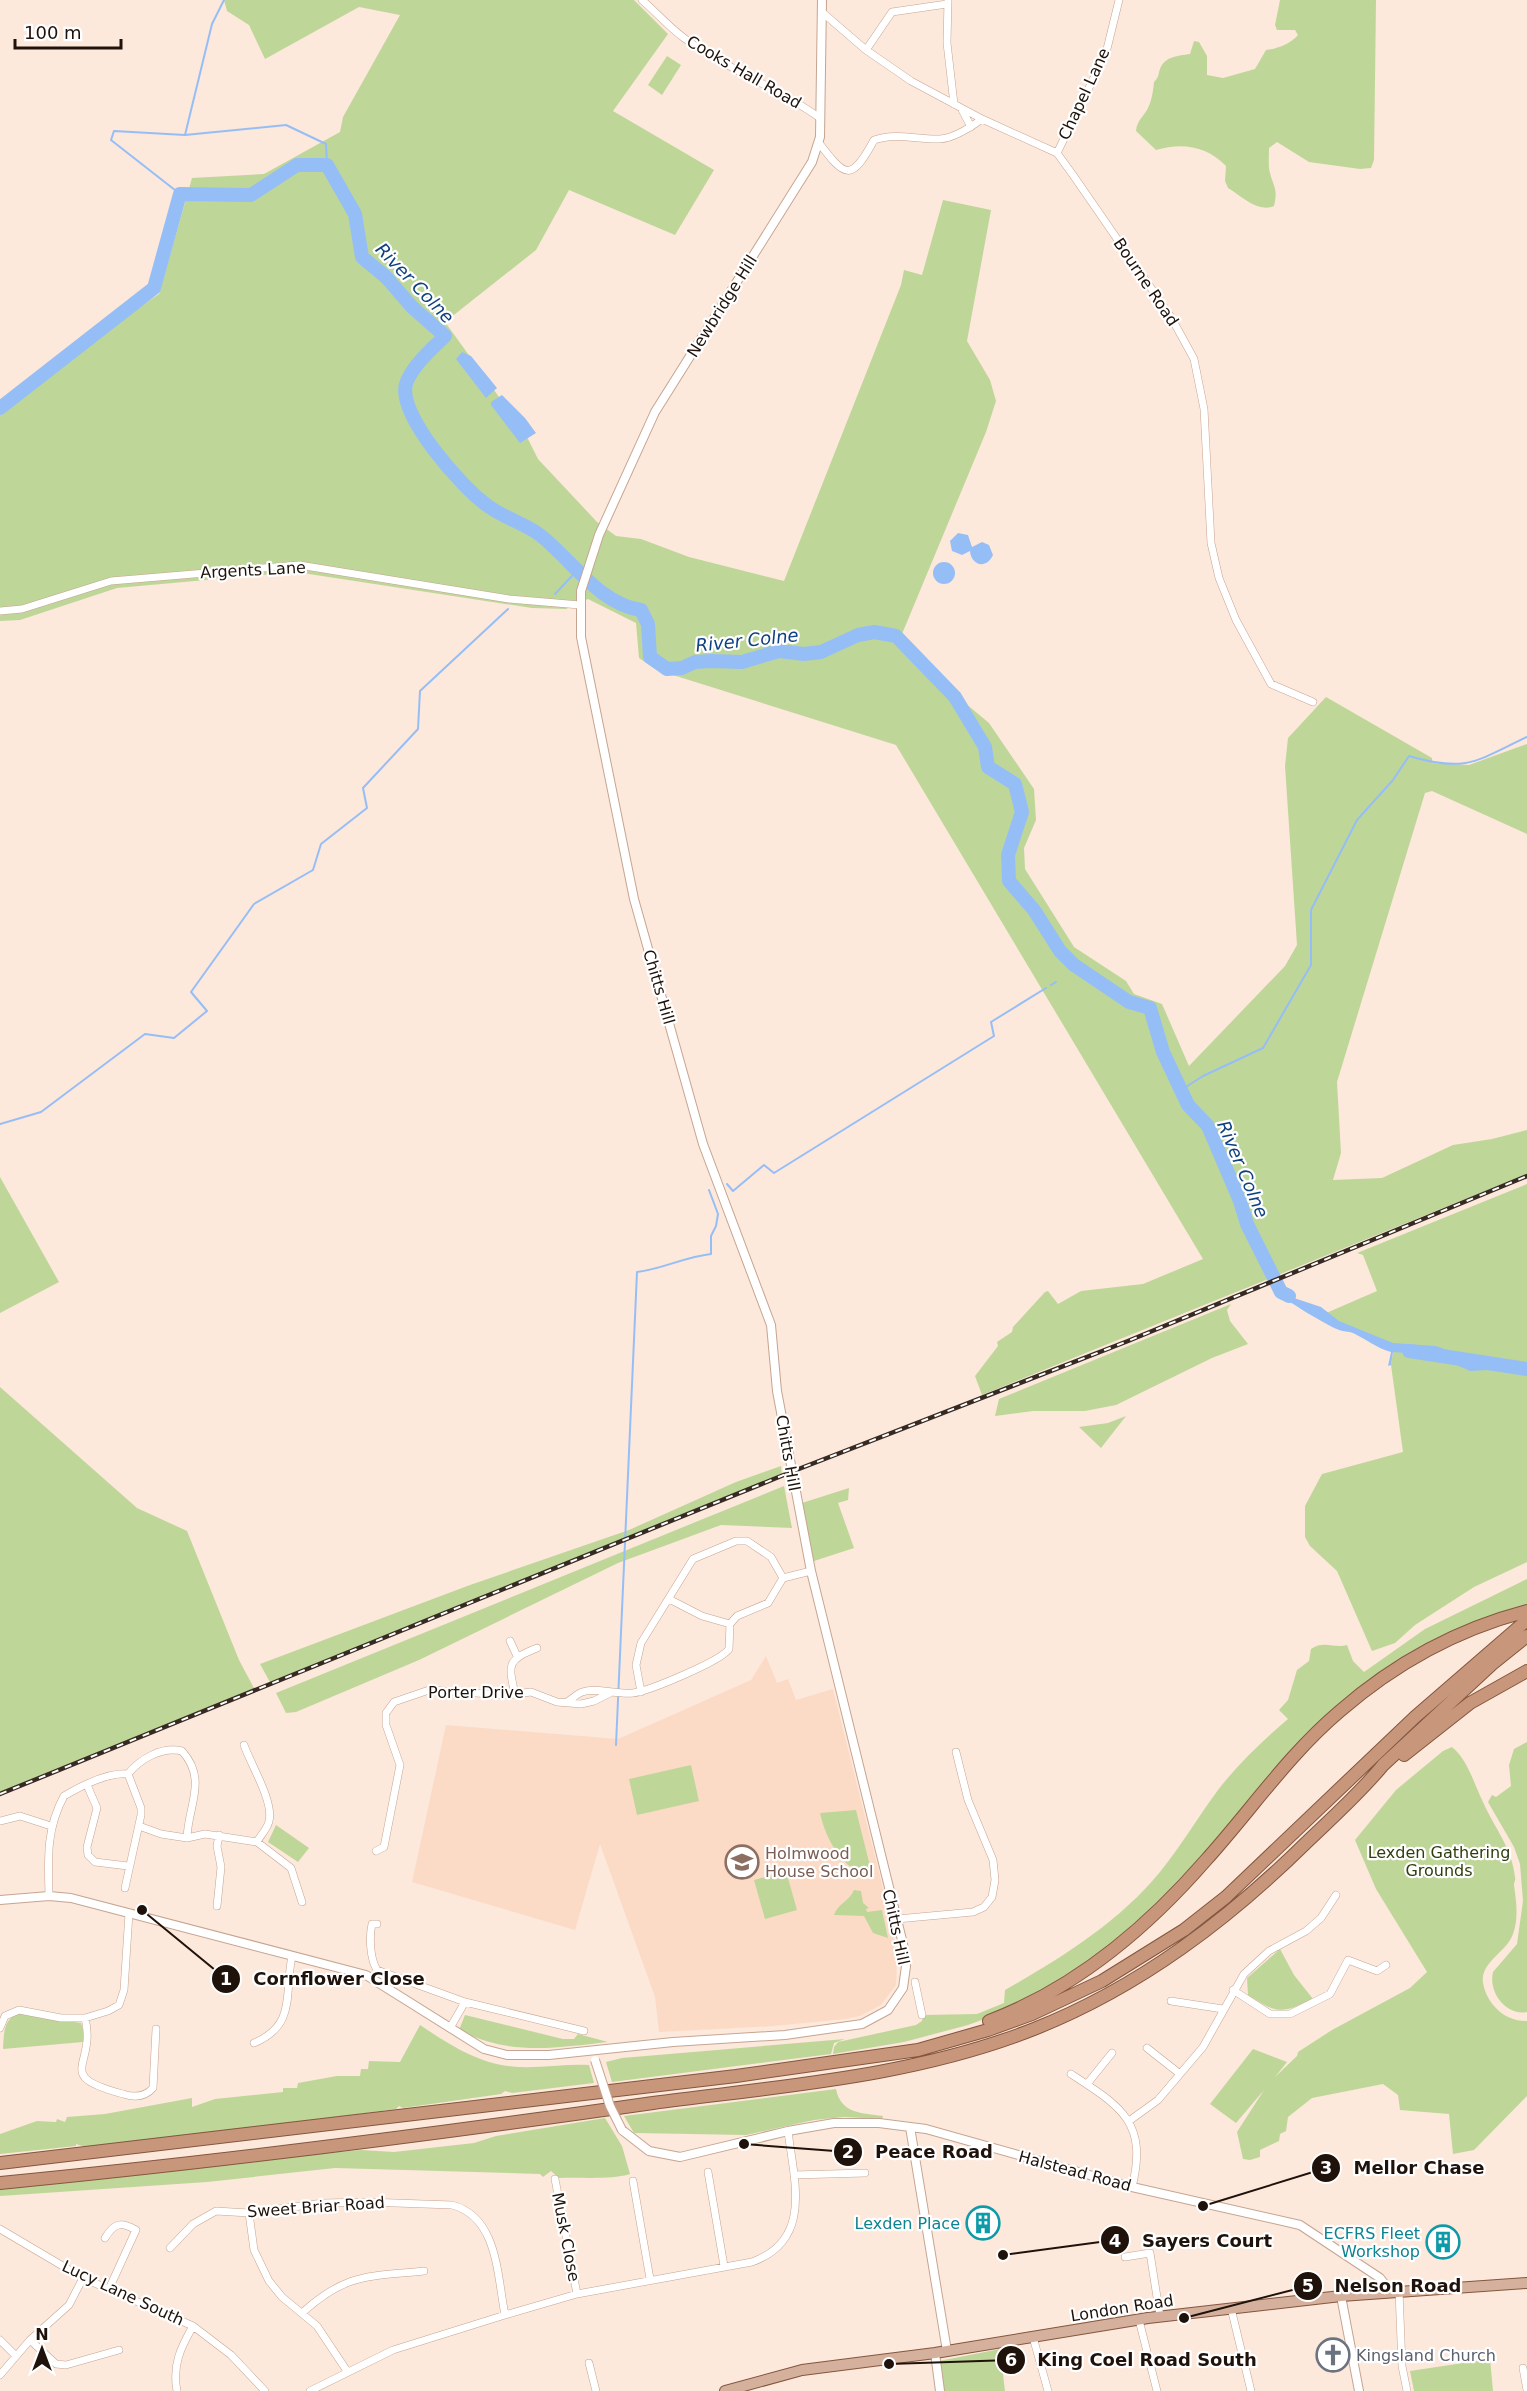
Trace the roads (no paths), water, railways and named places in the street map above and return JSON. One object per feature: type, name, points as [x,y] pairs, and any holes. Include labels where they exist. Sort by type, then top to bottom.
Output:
[{"type":"highway","points":[[888,2054],[998,2018],[1060,1985],[1099,1960],[1168,1902],[1304,1744],[1339,1711],[1399,1667],[1441,1643],[1491,1622],[1527,1611]]},
{"type":"highway","points":[[0,2163],[736,2076],[888,2054],[955,2040],[1032,2014],[1128,1967],[1184,1930],[1226,1897],[1423,1710],[1525,1622]]},
{"type":"highway","points":[[1368,1784],[1383,1765],[1448,1704],[1527,1636]]},
{"type":"highway","points":[[0,2183],[129,2170],[521,2122],[900,2069],[961,2054],[1071,2013],[1157,1966],[1213,1926],[1270,1878],[1368,1784],[1470,1703],[1527,1671]]},
{"type":"main road","name":"London Road","points":[[726,2391],[802,2370],[935,2353],[1160,2316],[1394,2291],[1527,2283]]},
{"type":"street","name":"Cooks Hall Road","points":[[642,0],[682,37],[711,56],[795,100],[820,118]]},
{"type":"street","name":"Newbridge Hill","points":[[580,605],[581,591],[599,535],[655,412],[807,174],[819,142],[822,0]]},
{"type":"street","name":"Chapel Lane","points":[[1057,153],[1106,53],[1119,0]]},
{"type":"street","points":[[866,50],[892,12],[948,2],[947,43],[958,106],[971,127]]},
{"type":"street","points":[[823,13],[866,50],[911,81],[982,119],[1057,153]]},
{"type":"street","points":[[819,142],[839,169],[846,171],[854,169],[864,159],[874,140],[888,135],[942,139],[971,127],[982,119]]},
{"type":"street","name":"Bourne Road","points":[[1057,153],[1171,316],[1194,359],[1204,409],[1208,516],[1219,578],[1236,620],[1271,684],[1313,702]]},
{"type":"street","name":"Argents Lane","points":[[0,611],[22,609],[111,581],[299,565],[509,599],[580,605]]},
{"type":"street","name":"Chitts Hill","points":[[580,605],[581,637],[634,899],[704,1144],[771,1325],[783,1425],[811,1571],[897,1919],[906,1966],[903,1988],[893,2005],[882,2015],[844,2028],[654,2044],[594,2056]]},
{"type":"street","points":[[641,1692],[637,1652],[693,1559],[736,1541],[756,1544],[771,1557],[783,1578]]},
{"type":"street","points":[[669,1599],[702,1616],[730,1624],[737,1616],[768,1603],[783,1578],[811,1571]]},
{"type":"street","name":"Porter Drive","points":[[567,1702],[586,1691],[623,1694],[641,1692],[725,1655],[730,1640],[730,1624]]},
{"type":"street","points":[[510,1641],[517,1656]]},
{"type":"street","points":[[515,1694],[510,1667],[517,1656],[537,1648]]},
{"type":"street","name":"Porter Drive","points":[[376,1851],[386,1850],[400,1765],[386,1725],[389,1706],[429,1690],[515,1694],[531,1692],[558,1702],[581,1704],[612,1693]]},
{"type":"street","points":[[244,1745],[255,1775],[266,1791],[270,1819],[256,1842]]},
{"type":"street","points":[[49,1896],[47,1844],[51,1826],[64,1796],[114,1774],[128,1774],[139,1762],[173,1749],[182,1751],[192,1769],[197,1788],[187,1824],[186,1838]]},
{"type":"street","points":[[897,1919],[973,1912],[984,1907],[992,1897],[995,1880],[993,1860],[968,1800],[956,1752]]},
{"type":"street","points":[[125,1888],[141,1808],[128,1774]]},
{"type":"street","points":[[87,1785],[97,1808],[87,1847],[88,1855],[95,1862],[128,1866]]},
{"type":"street","points":[[0,1821],[20,1816],[51,1826]]},
{"type":"street","points":[[139,1826],[161,1834],[193,1839],[206,1834],[256,1842],[291,1868],[302,1902]]},
{"type":"street","points":[[217,1906],[221,1867],[216,1846],[219,1836]]},
{"type":"street","points":[[1129,2121],[1148,2110],[1180,2074],[1209,2037],[1233,1990],[1256,1961],[1281,1943],[1306,1931],[1321,1918],[1336,1895]]},
{"type":"street","points":[[0,1900],[49,1896],[71,1898],[366,1975],[484,2049],[507,2055],[594,2056]]},
{"type":"street","points":[[0,2023],[12,2012],[19,2010],[61,2018],[86,2018],[113,2009],[122,1998],[129,1913]]},
{"type":"street","points":[[377,1924],[372,1924],[371,1932],[374,1965],[377,1970],[465,2002],[584,2031]]},
{"type":"street","points":[[254,2043],[275,2031],[284,2017],[292,1956]]},
{"type":"street","points":[[1233,1990],[1270,2014],[1280,2016],[1302,2009],[1330,1994],[1348,1960],[1377,1971],[1386,1965]]},
{"type":"street","points":[[903,1988],[916,1986],[922,2015]]},
{"type":"street","points":[[1171,2001],[1223,2009]]},
{"type":"street","points":[[450,2028],[465,2002]]},
{"type":"street","points":[[86,2018],[89,2042],[82,2062],[83,2074],[92,2086],[128,2096],[140,2096],[153,2088],[156,2030]]},
{"type":"street","points":[[1148,2048],[1180,2074]]},
{"type":"street","points":[[1087,2084],[1112,2053]]},
{"type":"street","name":"Halstead Road","points":[[594,2056],[610,2106],[622,2130],[649,2151],[680,2157],[788,2131],[834,2123],[910,2127],[1132,2187],[1300,2225],[1380,2278],[1394,2291]]},
{"type":"street","points":[[1071,2074],[1104,2095],[1129,2121],[1135,2133],[1138,2155],[1132,2187]]},
{"type":"street","points":[[910,2127],[948,2351]]},
{"type":"street","points":[[310,2391],[400,2347],[505,2315],[577,2294],[765,2257],[786,2238],[795,2217],[794,2175],[788,2131]]},
{"type":"street","points":[[708,2172],[724,2266]]},
{"type":"street","points":[[794,2175],[865,2173]]},
{"type":"street","name":"Musk Close","points":[[555,2179],[577,2294]]},
{"type":"street","points":[[633,2181],[650,2279]]},
{"type":"street","name":"Sweet Briar Road","points":[[170,2248],[193,2224],[216,2211],[249,2213],[323,2203],[452,2205],[464,2208],[475,2215],[486,2232],[505,2315]]},
{"type":"street","points":[[249,2213],[259,2262],[282,2297],[302,2313],[328,2340],[347,2372]]},
{"type":"street","points":[[105,2238],[112,2226],[118,2223],[138,2228],[109,2289]]},
{"type":"street","name":"Lucy Lane South","points":[[0,2229],[83,2278],[193,2326],[231,2355],[265,2391]]},
{"type":"street","points":[[1125,2257],[1150,2253],[1160,2316]]},
{"type":"street","points":[[302,2313],[320,2296],[343,2283],[361,2278],[424,2271]]},
{"type":"street","points":[[0,2375],[30,2340],[69,2305],[83,2278]]},
{"type":"street","points":[[1394,2291],[1407,2391]]},
{"type":"street","points":[[1341,2296],[1359,2391]]},
{"type":"street","points":[[1231,2307],[1251,2391]]},
{"type":"street","points":[[1138,2320],[1157,2391]]},
{"type":"street","points":[[177,2391],[176,2362],[179,2350],[193,2326]]},
{"type":"street","points":[[1034,2337],[1048,2391]]},
{"type":"street","points":[[0,2340],[16,2356]]},
{"type":"street","points":[[30,2340],[56,2364],[66,2365],[119,2350]]},
{"type":"street","points":[[935,2353],[940,2391]]},
{"type":"street","points":[[590,2363],[596,2391]]},
{"type":"street","points":[[1523,2368],[1527,2390]]},
{"type":"water","points":[[462,352],[471,356],[497,388],[486,398],[456,359]]},
{"type":"water","points":[[502,395],[525,418],[536,433],[520,443],[491,405],[491,402]]},
{"type":"water","points":[[958,533],[968,535],[972,547],[982,542],[989,545],[993,555],[990,560],[979,564],[973,560],[970,551],[962,555],[952,551],[950,541]]},
{"type":"water","points":[[944,562],[952,565],[955,573],[952,581],[944,584],[936,581],[933,573],[936,565]]},
{"type":"water","points":[[1279,1284],[1294,1298],[1321,1307],[1339,1321],[1393,1343],[1436,1346],[1456,1353],[1463,1360],[1472,1363],[1505,1360],[1527,1366],[1527,1376],[1507,1369],[1470,1371],[1434,1355],[1393,1352],[1391,1365],[1388,1366],[1391,1352],[1353,1333],[1341,1331],[1303,1310],[1276,1292],[1272,1287]]},
{"type":"waterway","points":[[185,135],[212,24],[224,0]]},
{"type":"waterway","points":[[180,194],[111,140],[114,131],[185,135],[286,125],[326,144],[327,165]]},
{"type":"waterway","name":"River Colne","points":[[0,408],[154,288],[180,194],[251,195],[297,165],[327,165],[355,214],[362,257],[386,277],[412,307],[445,336],[419,362],[407,381],[405,394],[410,411],[420,430],[448,467],[477,497],[494,510],[540,535],[587,580],[612,599],[641,610],[648,624],[650,657],[667,669],[682,668],[695,662],[742,662],[779,651],[804,654],[821,652],[858,635],[874,632],[896,636],[955,697],[985,747],[988,767],[1015,784],[1022,812],[1008,855],[1009,881],[1034,910],[1060,951],[1074,965],[1129,1002],[1150,1008],[1163,1052],[1188,1105],[1208,1126],[1240,1201],[1247,1224],[1281,1292],[1289,1296]]},
{"type":"waterway","points":[[555,594],[572,576],[574,568]]},
{"type":"waterway","points":[[0,1124],[41,1112],[145,1034],[174,1038],[207,1011],[191,992],[254,904],[313,870],[321,844],[367,808],[363,788],[418,729],[420,691],[508,609]]},
{"type":"waterway","points":[[1181,1090],[1203,1076],[1263,1048],[1311,965],[1311,910],[1357,820],[1393,780],[1409,756],[1445,764],[1471,762],[1527,737]]},
{"type":"waterway","points":[[1051,985],[1056,982]]},
{"type":"waterway","points":[[727,1184],[733,1191],[764,1165],[774,1173],[994,1036],[991,1022],[1046,988]]},
{"type":"waterway","points":[[616,1745],[637,1272],[711,1254],[711,1236],[718,1214],[709,1190]]},
{"type":"waterway","name":"River Colne","points":[[1409,1351],[1527,1369]]},
{"type":"railway","points":[[0,1794],[791,1472],[1128,1341],[1527,1176]]},
{"type":"place","name":"Holmwood House School","points":[[742,1862]]},
{"type":"place","name":"Cornflower Close","points":[[142,1910]]},
{"type":"place","name":"Peace Road","points":[[744,2144]]},
{"type":"place","name":"Mellor Chase","points":[[1203,2206]]},
{"type":"place","name":"Lexden Place","points":[[983,2223]]},
{"type":"place","name":"ECFRS Fleet Workshop","points":[[1443,2242]]},
{"type":"place","name":"Sayers Court","points":[[1003,2255]]},
{"type":"place","name":"Nelson Road","points":[[1184,2318]]},
{"type":"place","name":"Kingsland Church","points":[[1333,2355]]},
{"type":"place","name":"King Coel Road South","points":[[889,2364]]},
{"type":"park label","name":"Lexden Gathering Grounds","points":[[1439,1861]]}]
